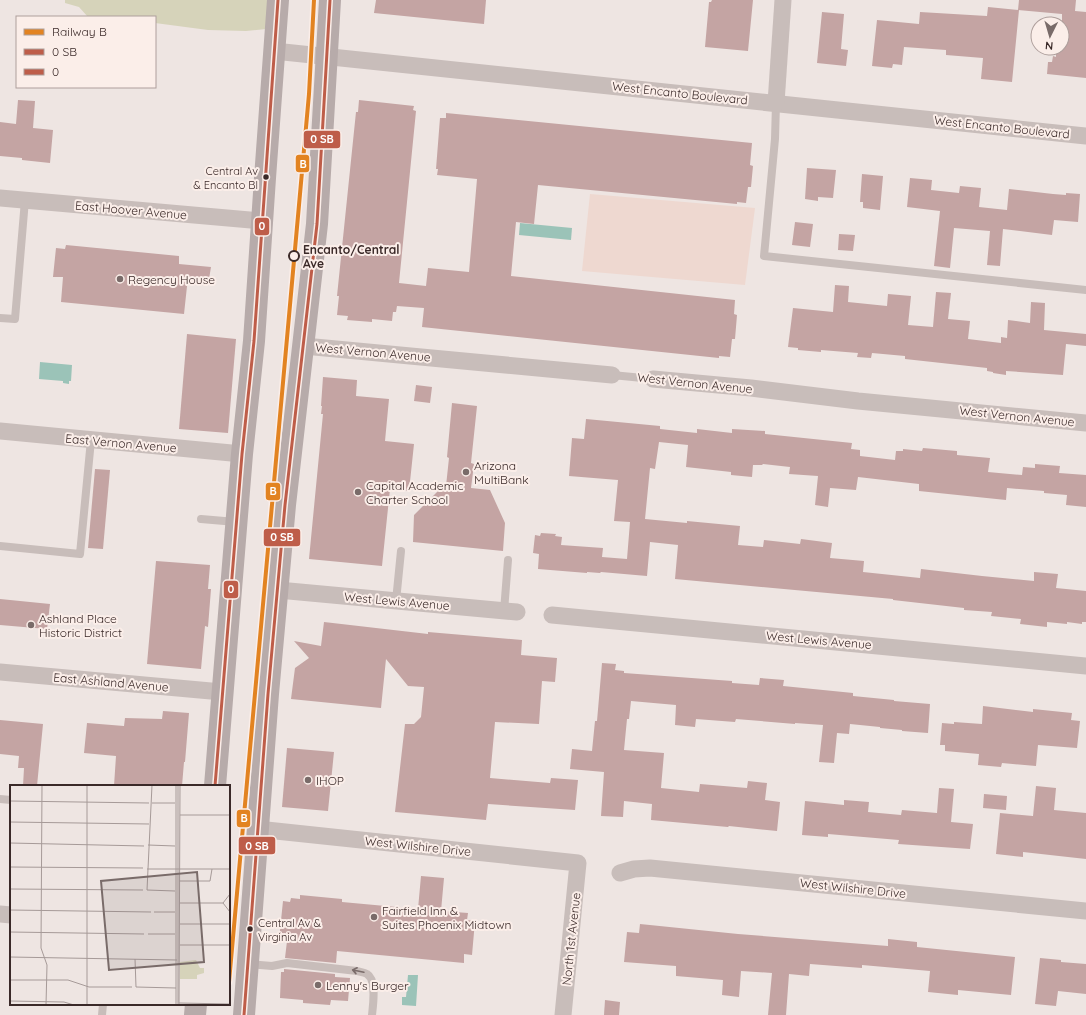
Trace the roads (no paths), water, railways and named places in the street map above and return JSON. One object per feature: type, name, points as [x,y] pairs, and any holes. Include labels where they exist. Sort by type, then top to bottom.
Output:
[{"type":"main road","points":[[215,785],[236,522],[254,341],[271,51],[278,0]]},
{"type":"main road","points":[[244,1015],[257,829],[285,505],[317,224],[330,0]]},
{"type":"main road","points":[[195,1015],[196,1005]]},
{"type":"street","points":[[776,103],[783,0]]},
{"type":"street","name":"West Encanto Boulevard","points":[[271,51],[1086,136]]},
{"type":"street","name":"East Hoover Avenue","points":[[0,198],[262,221]]},
{"type":"street","name":"West Vernon Avenue","points":[[304,346],[612,375]]},
{"type":"street","name":"West Vernon Avenue","points":[[653,379],[1086,423]]},
{"type":"street","name":"East Vernon Avenue","points":[[0,431],[242,454]]},
{"type":"street","name":"West Lewis Avenue","points":[[278,590],[510,612]]},
{"type":"street","name":"West Lewis Avenue","points":[[552,615],[1086,666]]},
{"type":"street","name":"East Ashland Avenue","points":[[0,672],[222,692]]},
{"type":"street","name":"West Wilshire Drive","points":[[257,829],[578,863]]},
{"type":"street","name":"North 1st Avenue","points":[[563,1015],[578,863]]},
{"type":"street","name":"West Wilshire Drive","points":[[620,873],[634,869],[650,868],[1086,911]]},
{"type":"street","points":[[0,914],[10,915]]},
{"type":"lane","points":[[776,103],[775,139],[764,256],[1086,290]]},
{"type":"lane","points":[[0,318],[15,319],[24,200]]},
{"type":"lane","name":"West Vernon Avenue","points":[[612,375],[653,379]]},
{"type":"lane","points":[[0,546],[80,554],[91,440]]},
{"type":"lane","points":[[201,519],[236,522]]},
{"type":"lane","points":[[396,601],[401,551]]},
{"type":"lane","points":[[508,560],[510,612]]},
{"type":"lane","points":[[0,799],[10,800]]},
{"type":"lane","points":[[247,964],[272,966],[287,964],[342,969],[367,974],[371,978],[373,992],[372,1015]]},
{"type":"lane","points":[[102,1015],[103,1005]]},
{"type":"rail line","name":"B","points":[[230,971],[309,94],[314,0]]},
{"type":"place","name":"Central Av & Encanto Bl","points":[[266,177]]},
{"type":"place","name":"Encanto/Central Ave","points":[[294,256]]},
{"type":"place","name":"Regency House","points":[[120,279]]},
{"type":"place","name":"Arizona MultiBank","points":[[466,472]]},
{"type":"place","name":"Capital Academic Charter School","points":[[358,492]]},
{"type":"place","name":"Ashland Place Historic District","points":[[31,625]]},
{"type":"place","name":"IHOP","points":[[308,780]]},
{"type":"place","name":"Fairfield Inn & Suites Phoenix Midtown","points":[[374,917]]},
{"type":"place","name":"Central Av & Virginia Av","points":[[250,929]]},
{"type":"place","name":"Lenny's Burger","points":[[318,985]]}]
